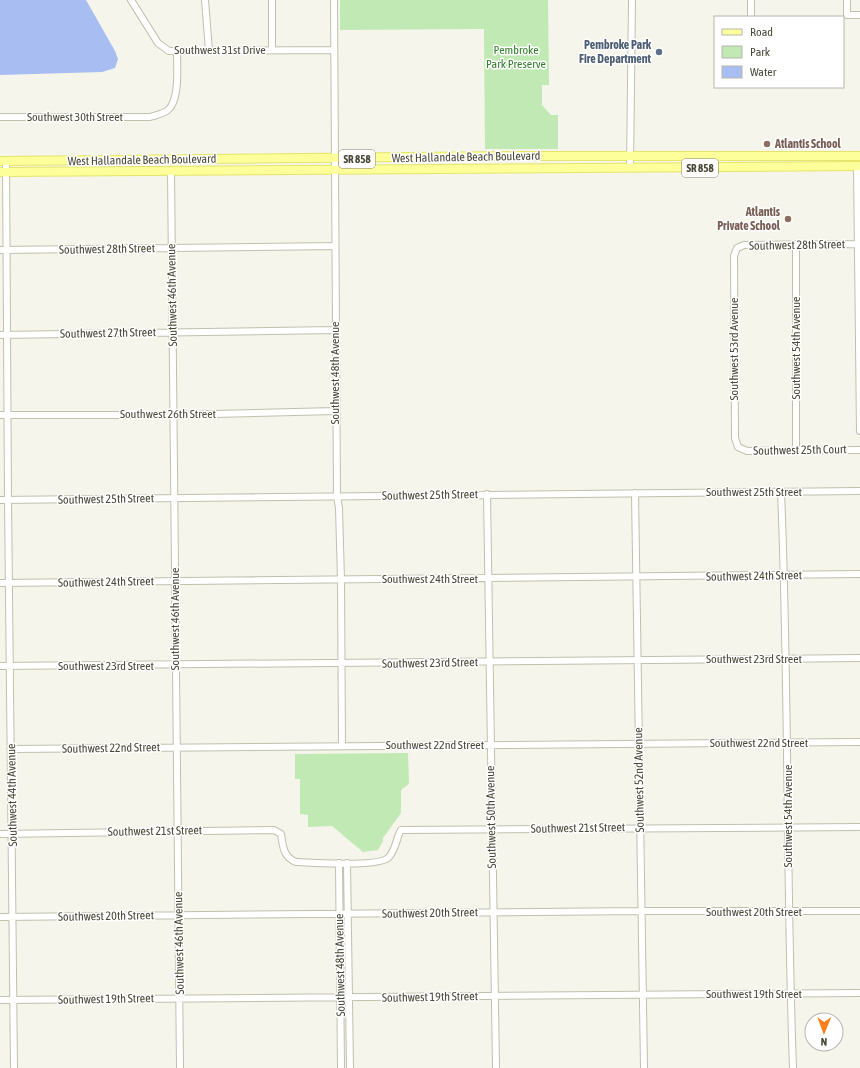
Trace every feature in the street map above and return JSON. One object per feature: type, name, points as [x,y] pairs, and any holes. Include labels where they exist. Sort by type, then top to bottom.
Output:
[{"type":"main road","name":"West Hallandale Beach Boulevard","points":[[3,161],[522,156],[860,156]]},
{"type":"main road","points":[[522,156],[540,167]]},
{"type":"main road","points":[[171,170],[183,164],[221,164],[233,159]]},
{"type":"main road","points":[[117,171],[125,166],[161,166],[169,160]]},
{"type":"main road","name":"West Hallandale Beach Boulevard","points":[[3,172],[335,168],[858,166]]},
{"type":"street","name":"Southwest 31st Drive","points":[[131,0],[158,43],[169,51],[334,50]]},
{"type":"street","points":[[204,0],[209,51]]},
{"type":"street","points":[[272,0],[272,50]]},
{"type":"street","name":"Southwest 48th Avenue","points":[[334,0],[335,411],[336,496],[338,508],[341,580],[342,746]]},
{"type":"street","points":[[630,168],[632,0]]},
{"type":"street","points":[[751,0],[752,16]]},
{"type":"street","points":[[847,0],[847,15],[860,15]]},
{"type":"street","name":"Southwest 30th Street","points":[[0,118],[150,117],[160,114],[172,105],[176,96],[177,52]]},
{"type":"street","name":"Southwest 44th Avenue","points":[[3,161],[3,250],[7,335],[14,917],[14,1068]]},
{"type":"street","points":[[858,166],[857,244],[860,431]]},
{"type":"street","name":"Southwest 46th Avenue","points":[[171,170],[180,1068]]},
{"type":"street","name":"Southwest 54th Avenue","points":[[796,244],[796,451]]},
{"type":"street","name":"Southwest 28th Street","points":[[737,248],[744,245],[857,244]]},
{"type":"street","name":"Southwest 28th Street","points":[[3,250],[335,246]]},
{"type":"street","name":"Southwest 53rd Avenue","points":[[737,248],[734,256],[735,438],[740,449]]},
{"type":"street","name":"Southwest 27th Street","points":[[0,335],[335,330]]},
{"type":"street","name":"Southwest 26th Street","points":[[0,415],[173,415],[335,411]]},
{"type":"street","name":"Southwest 25th Court","points":[[740,449],[747,451],[860,450]]},
{"type":"street","name":"Southwest 25th Street","points":[[0,500],[860,491]]},
{"type":"street","name":"Southwest 54th Avenue","points":[[781,492],[785,575],[792,1068]]},
{"type":"street","name":"Southwest 52nd Avenue","points":[[635,493],[644,1068]]},
{"type":"street","name":"Southwest 50th Avenue","points":[[487,494],[492,913],[496,1068]]},
{"type":"street","name":"Southwest 24th Street","points":[[0,583],[860,574]]},
{"type":"street","name":"Southwest 23rd Street","points":[[0,666],[860,658]]},
{"type":"street","name":"Southwest 22nd Street","points":[[11,749],[860,742]]},
{"type":"street","name":"Southwest 21st Street","points":[[347,863],[377,862],[388,858],[393,852],[401,830],[640,827],[860,827]]},
{"type":"street","name":"Southwest 21st Street","points":[[0,834],[274,830],[280,834],[285,855],[290,860],[296,862],[339,863]]},
{"type":"street","points":[[339,863],[347,863]]},
{"type":"street","name":"Southwest 48th Avenue","points":[[339,863],[341,1068]]},
{"type":"street","name":"Southwest 48th Avenue","points":[[347,863],[350,1068]]},
{"type":"street","name":"Southwest 20th Street","points":[[0,917],[641,911],[860,911]]},
{"type":"street","name":"Southwest 19th Street","points":[[0,1000],[860,993]]},
{"type":"green space","name":"Pembroke Park Preserve","points":[[340,0],[548,0],[549,85],[542,85],[542,105],[551,115],[558,115],[558,149],[485,149],[484,29],[340,30]]},
{"type":"green space","points":[[408,753],[409,784],[401,790],[401,813],[383,838],[378,850],[363,852],[332,826],[308,827],[308,815],[300,814],[300,779],[295,779],[295,754]]},
{"type":"water","points":[[0,0],[86,0],[115,51],[118,59],[115,68],[102,72],[0,75]]},
{"type":"place","name":"Pembroke Park Fire Department","points":[[659,52]]},
{"type":"place","name":"Atlantis School","points":[[767,144]]},
{"type":"place","name":"Atlantis Private School","points":[[788,219]]}]
